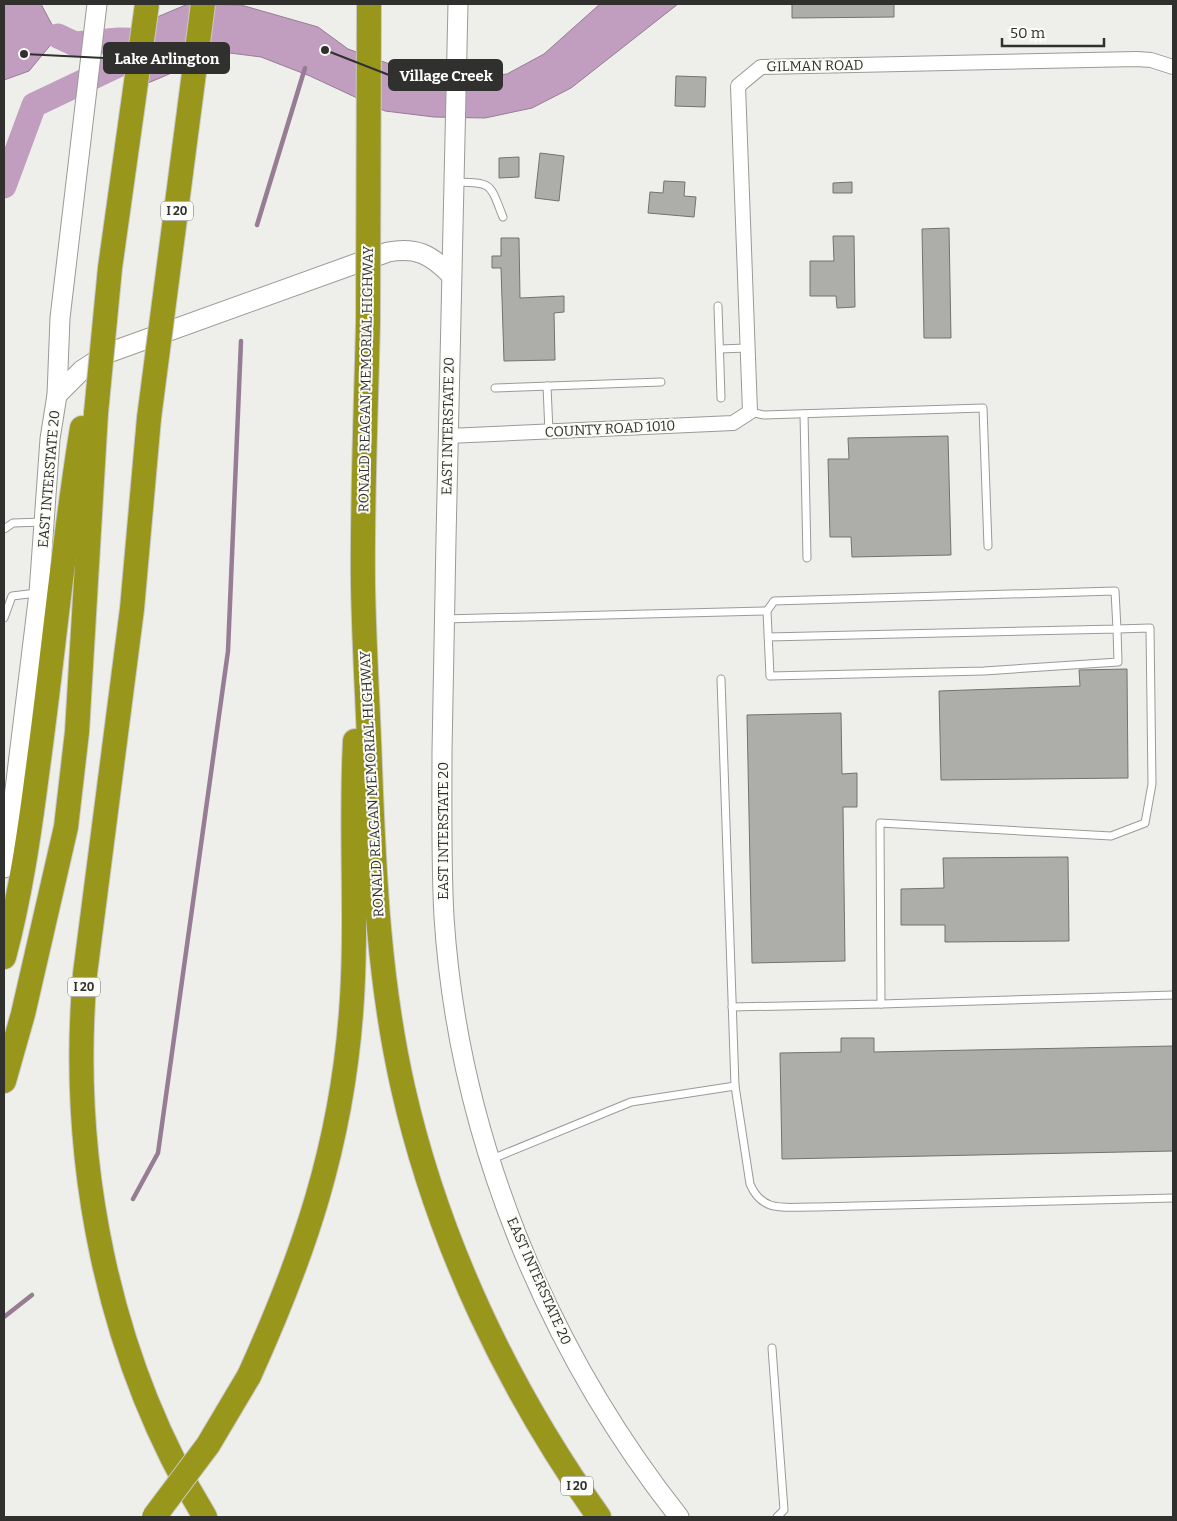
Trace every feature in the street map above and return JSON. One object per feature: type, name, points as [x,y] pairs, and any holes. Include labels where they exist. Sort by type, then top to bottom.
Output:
[{"type":"highway","points":[[4,957],[15,913],[31,820],[53,653],[69,508],[91,412],[147,4]]},
{"type":"highway","name":"I 20","points":[[203,4],[149,418],[132,609],[85,974],[81,1016],[81,1098],[85,1150],[95,1218],[105,1268],[127,1346],[172,1458],[205,1517]]},
{"type":"highway","name":"RONALD REAGAN MEMORIAL HIGHWAY","points":[[369,4],[368,323],[363,585],[378,924],[388,1013],[403,1090],[432,1187],[464,1277],[519,1389],[556,1454],[599,1517]]},
{"type":"highway","points":[[4,1081],[23,1014],[66,828],[80,682],[91,412]]},
{"type":"highway","points":[[154,1517],[208,1445],[249,1376],[284,1297],[317,1203],[329,1157],[346,1057],[351,1012],[354,763],[363,585]]},
{"type":"main road","name":"EAST INTERSTATE 20","points":[[4,868],[39,593],[46,522],[50,440],[57,395],[60,318],[85,90],[97,4]]},
{"type":"main road","name":"EAST INTERSTATE 20","points":[[458,4],[450,274],[442,852],[444,921],[460,1036],[475,1104],[513,1227],[536,1281],[583,1376],[611,1424],[641,1468],[679,1517]]},
{"type":"main road","points":[[57,395],[82,370],[108,353],[388,252],[416,250],[436,260],[450,274]]},
{"type":"street","name":"GILMAN ROAD","points":[[750,412],[746,348],[738,86],[761,66],[1137,59],[1151,60],[1173,66]]},
{"type":"street","name":"COUNTY ROAD 1010","points":[[448,436],[733,423],[750,412]]},
{"type":"lane","points":[[454,177],[484,183],[491,188],[503,217]]},
{"type":"lane","points":[[718,306],[721,398]]},
{"type":"lane","points":[[720,349],[746,348]]},
{"type":"lane","points":[[495,388],[661,382]]},
{"type":"lane","points":[[548,386],[549,432]]},
{"type":"lane","points":[[750,412],[764,415],[983,408],[988,546]]},
{"type":"lane","points":[[804,414],[807,558]]},
{"type":"lane","points":[[4,529],[13,523],[46,522]]},
{"type":"lane","points":[[1115,591],[1118,662],[984,670],[770,676],[767,611],[774,601],[1115,591]]},
{"type":"lane","points":[[4,618],[12,596],[39,593]]},
{"type":"lane","points":[[444,619],[767,611]]},
{"type":"lane","points":[[768,637],[1150,628],[1152,784],[1145,823],[1111,836],[880,823],[881,1004]]},
{"type":"lane","points":[[721,679],[735,1086],[750,1184],[755,1196],[766,1206],[817,1208],[1173,1198]]},
{"type":"lane","points":[[732,1007],[1173,995]]},
{"type":"lane","points":[[492,1159],[631,1102],[735,1086]]},
{"type":"lane","points":[[772,1348],[784,1510],[777,1517]]},
{"type":"shaded area","points":[[4,4],[41,4],[58,36],[29,71],[4,80]]},
{"type":"shaded area","points":[[188,4],[241,5],[318,27],[348,49],[398,67],[442,76],[481,77],[507,74],[544,54],[600,4],[678,4],[571,88],[532,108],[485,118],[434,117],[385,111],[310,76],[261,57],[230,53],[207,58],[148,83],[143,23]]},
{"type":"building","points":[[792,4],[894,4],[894,17],[792,18]]},
{"type":"building","points":[[676,76],[706,77],[705,107],[675,106]]},
{"type":"building","points":[[540,153],[564,156],[559,201],[535,198]]},
{"type":"building","points":[[519,157],[519,177],[499,178],[499,158]]},
{"type":"building","points":[[664,181],[685,182],[684,196],[696,197],[694,217],[648,213],[650,192],[663,193]]},
{"type":"building","points":[[852,182],[852,193],[833,193],[833,183]]},
{"type":"building","points":[[949,228],[951,338],[924,338],[922,229]]},
{"type":"building","points":[[833,236],[854,236],[855,307],[837,308],[836,296],[810,296],[810,261],[834,261]]},
{"type":"building","points":[[501,238],[519,238],[520,298],[564,296],[564,312],[554,313],[555,360],[504,361],[501,268],[492,268],[492,256],[501,256]]},
{"type":"building","points":[[948,436],[951,555],[852,557],[851,537],[830,537],[828,459],[849,459],[848,438]]},
{"type":"building","points":[[1127,669],[1128,778],[941,780],[939,691],[1080,686],[1079,670]]},
{"type":"building","points":[[841,713],[842,774],[857,773],[857,807],[843,807],[845,961],[752,963],[747,715]]},
{"type":"building","points":[[1068,857],[1069,941],[945,942],[945,925],[901,925],[901,889],[944,888],[943,858]]},
{"type":"building","points":[[841,1038],[874,1038],[874,1052],[1173,1046],[1173,1151],[782,1159],[780,1053],[841,1052]]},
{"type":"waterway","points":[[58,36],[75,44],[119,40],[163,41]]},
{"type":"waterway","points":[[4,186],[34,105],[156,47]]},
{"type":"waterway","points":[[257,225],[305,68]]},
{"type":"waterway","points":[[133,1199],[158,1153],[228,651],[241,341]]},
{"type":"waterway","points":[[4,1317],[32,1295]]},
{"type":"place","name":"Village Creek","points":[[325,50]]},
{"type":"place","name":"Lake Arlington","points":[[24,54]]}]
